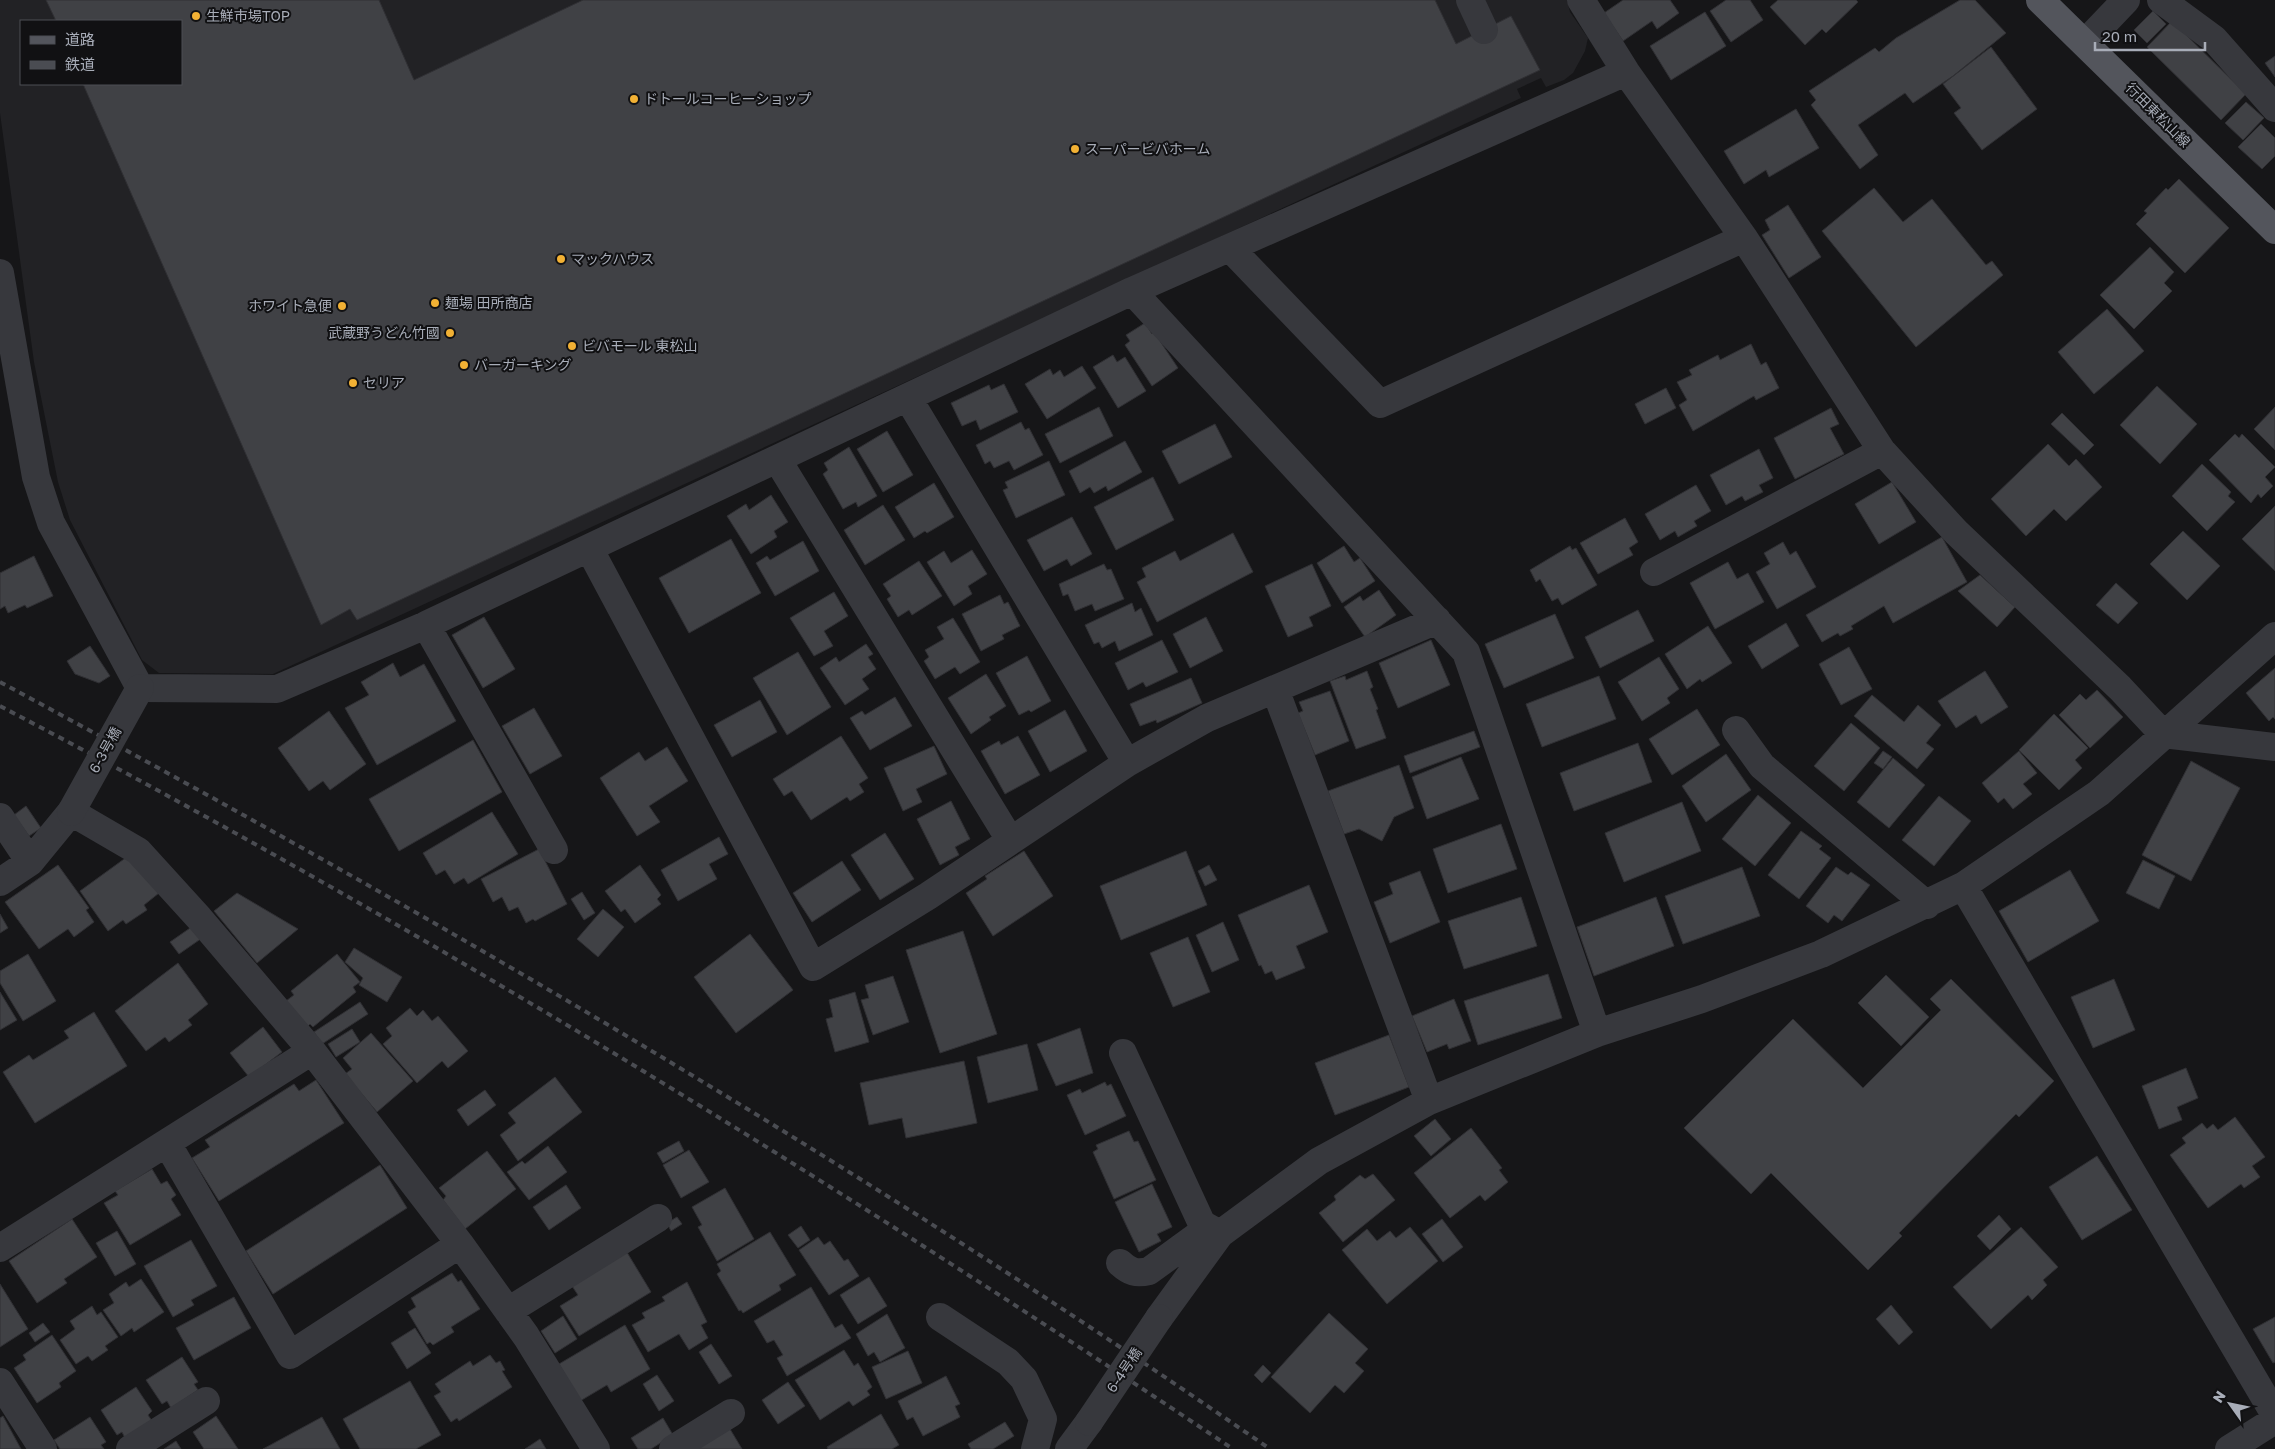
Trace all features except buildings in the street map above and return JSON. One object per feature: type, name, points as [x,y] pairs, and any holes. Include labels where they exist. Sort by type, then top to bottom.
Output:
[{"type":"main road","name":"行田東松山線","points":[[2040,0],[2275,230]]},
{"type":"street","points":[[1470,0],[1484,30]]},
{"type":"street","points":[[2084,43],[2126,0]]},
{"type":"street","points":[[2161,0],[2214,39],[2275,108]]},
{"type":"street","points":[[1589,3],[1626,72],[1744,238],[1882,451],[1956,532],[2120,688],[2163,734],[2275,747]]},
{"type":"street","points":[[0,273],[4,330],[36,477],[51,523],[140,688],[277,689],[426,625],[1132,292],[1626,72]]},
{"type":"street","points":[[1230,248],[1380,404],[1744,238]]},
{"type":"street","points":[[1132,292],[1466,652],[1597,1034]]},
{"type":"street","points":[[908,398],[1127,762]]},
{"type":"street","points":[[1654,572],[1882,451]]},
{"type":"street","points":[[777,460],[1010,840]]},
{"type":"street","points":[[589,548],[813,967],[928,896],[1127,762],[1207,718],[1437,620]]},
{"type":"street","points":[[426,625],[554,850]]},
{"type":"street","points":[[1120,1263],[1127,1270],[1137,1274],[1149,1271],[1320,1162],[1429,1101],[1597,1034],[1702,999],[1821,954],[1927,905],[1963,886],[2099,792],[2275,636]]},
{"type":"street","name":"6-3号橋","points":[[0,882],[30,862],[71,812],[140,688]]},
{"type":"street","points":[[1275,689],[1429,1101]]},
{"type":"street","points":[[1736,730],[1762,766],[1927,905]]},
{"type":"street","points":[[71,812],[138,850],[199,918],[312,1051],[460,1244],[526,1336],[596,1449]]},
{"type":"street","points":[[0,816],[30,862]]},
{"type":"street","points":[[1963,886],[2275,1415]]},
{"type":"street","points":[[0,1248],[312,1051]]},
{"type":"street","points":[[1123,1053],[1202,1224],[1214,1231]]},
{"type":"street","points":[[167,1143],[290,1355],[460,1244]]},
{"type":"street","points":[[508,1311],[658,1218]]},
{"type":"street","name":"6-4号橋","points":[[1069,1449],[1159,1318],[1214,1231]]},
{"type":"street","points":[[940,1317],[1008,1362],[1024,1379],[1043,1419],[1035,1449]]},
{"type":"street","points":[[3,1392],[43,1449]]},
{"type":"street","points":[[130,1449],[206,1401]]},
{"type":"street","points":[[673,1449],[731,1413]]},
{"type":"street","points":[[2230,1449],[2275,1420]]},
{"type":"shaded area","name":"ビバモール 東松山","points":[[0,0],[1567,0],[1570,12],[1588,38],[1585,51],[1573,73],[1564,80],[1546,87],[1541,78],[1517,89],[1521,98],[273,674],[159,673],[142,660],[70,520],[58,482],[34,362],[0,113]]},
{"type":"railway","points":[[0,682],[325,861],[646,1047],[961,1243],[1270,1449]]},
{"type":"railway","points":[[0,706],[159,791],[316,879],[627,1061],[780,1155],[932,1252],[1233,1449]]},
{"type":"place","name":"生鮮市場TOP","points":[[196,16]]},
{"type":"place","name":"ドトールコーヒーショップ","points":[[634,99]]},
{"type":"place","name":"スーパービバホーム","points":[[1075,149]]},
{"type":"place","name":"マックハウス","points":[[561,259]]},
{"type":"place","name":"麺場 田所商店","points":[[435,303]]},
{"type":"place","name":"ホワイト急便","points":[[342,306]]},
{"type":"place","name":"武蔵野うどん竹國","points":[[450,333]]},
{"type":"place","name":"ビバモール 東松山","points":[[572,346]]},
{"type":"place","name":"バーガーキング","points":[[464,365]]},
{"type":"place","name":"セリア","points":[[353,383]]}]
